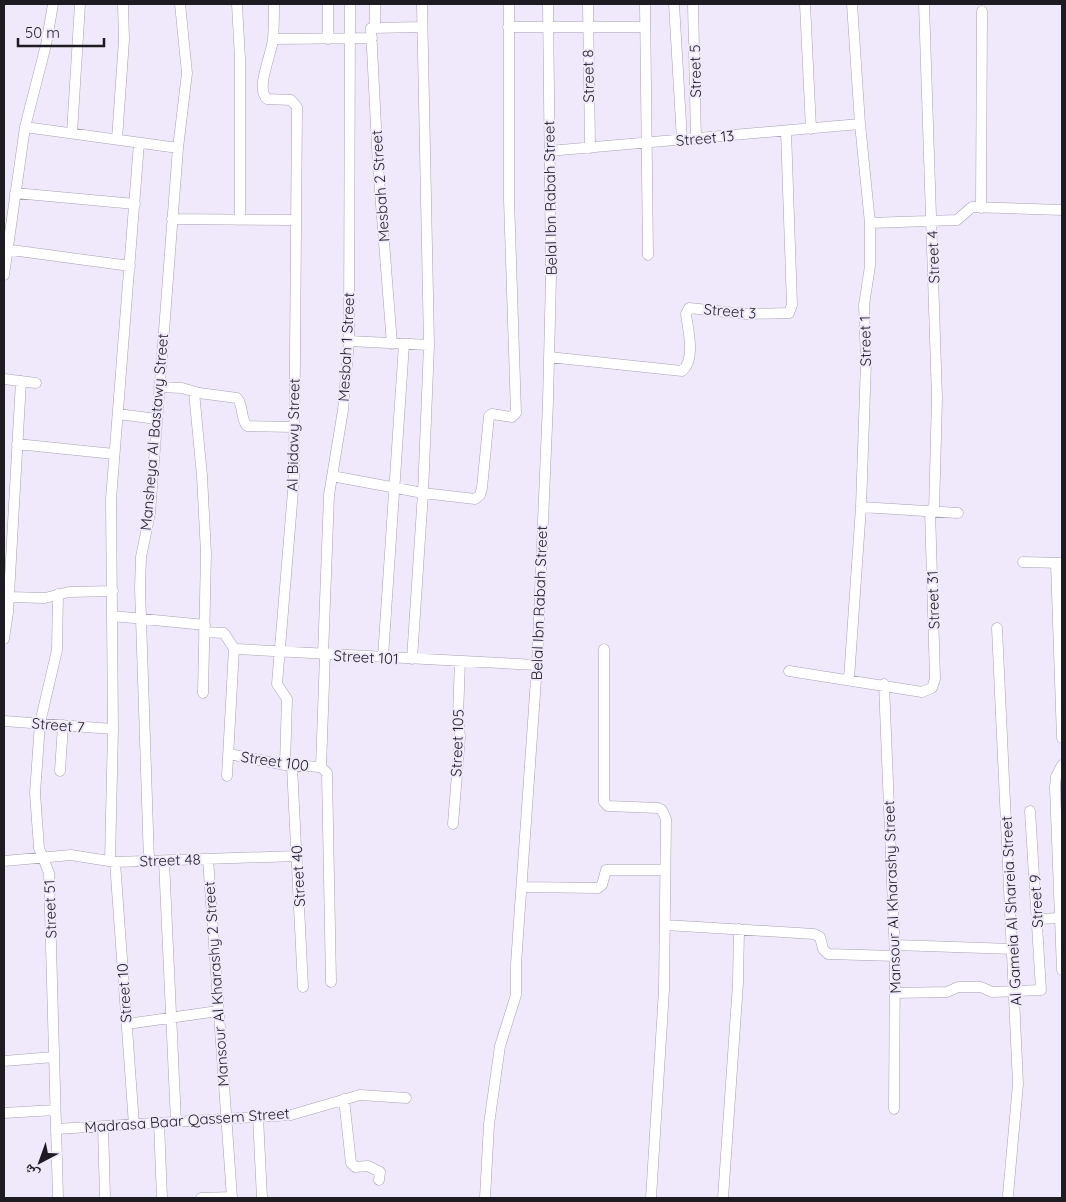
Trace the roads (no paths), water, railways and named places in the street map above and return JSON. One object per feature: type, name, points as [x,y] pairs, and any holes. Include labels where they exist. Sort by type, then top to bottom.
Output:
[{"type":"street","points":[[4,275],[5,249],[25,127],[46,45],[53,4]]},
{"type":"street","points":[[72,133],[80,4]]},
{"type":"street","points":[[118,139],[124,40],[123,4]]},
{"type":"street","name":"Mansheya Al Bastawy Street","points":[[149,861],[141,619],[141,558],[150,513],[172,219],[187,73],[180,4]]},
{"type":"street","points":[[237,4],[240,59],[240,220]]},
{"type":"street","points":[[274,4],[273,39],[350,38],[373,31],[422,27]]},
{"type":"street","points":[[328,4],[328,38]]},
{"type":"street","name":"Mesbah 1 Street","points":[[331,982],[327,773],[321,767],[328,519],[332,476],[343,410],[349,341],[350,4]]},
{"type":"street","points":[[373,31],[375,4]]},
{"type":"street","points":[[412,659],[423,493],[428,345],[422,4]]},
{"type":"street","points":[[332,476],[468,500],[480,495],[489,416],[492,414],[512,417],[516,413],[509,199],[508,4]]},
{"type":"street","name":"Belal Ibn Rabah Street","points":[[485,1198],[490,1124],[500,1046],[516,995],[516,964],[537,665],[549,357],[548,4]]},
{"type":"street","name":"Street 8","points":[[588,4],[590,148]]},
{"type":"street","points":[[645,4],[648,256]]},
{"type":"street","points":[[674,4],[682,140]]},
{"type":"street","name":"Street 5","points":[[693,4],[696,139]]},
{"type":"street","points":[[805,4],[811,129]]},
{"type":"street","name":"Street 1","points":[[849,679],[861,507],[866,362],[864,305],[870,266],[870,222],[860,124],[852,4]]},
{"type":"street","name":"Street 4","points":[[924,4],[937,398],[932,510]]},
{"type":"street","points":[[981,208],[982,11]]},
{"type":"street","points":[[508,27],[645,27]]},
{"type":"street","name":"Mesbah 2 Street","points":[[373,31],[378,166],[392,344]]},
{"type":"street","name":"Al Bidawy Street","points":[[273,39],[271,54],[264,76],[263,95],[270,100],[294,101],[297,107],[292,498],[277,684],[287,699],[289,766]]},
{"type":"street","name":"Street 13","points":[[549,151],[860,124]]},
{"type":"street","points":[[25,127],[178,148]]},
{"type":"street","name":"Street 3","points":[[549,357],[682,371],[687,367],[690,355],[686,314],[689,308],[746,314],[789,313],[792,305],[786,131]]},
{"type":"street","name":"Street 10","points":[[134,1125],[112,861],[113,591],[110,518],[140,143]]},
{"type":"street","points":[[15,193],[135,204]]},
{"type":"street","points":[[870,222],[957,220],[969,208],[1062,210]]},
{"type":"street","points":[[172,219],[295,220]]},
{"type":"street","points":[[5,249],[130,266]]},
{"type":"street","points":[[349,341],[428,345]]},
{"type":"street","points":[[383,657],[404,344]]},
{"type":"street","points":[[4,379],[36,383]]},
{"type":"street","points":[[4,639],[9,597],[21,381]]},
{"type":"street","points":[[159,387],[182,388],[194,392],[237,398],[242,405],[244,421],[247,426],[294,427]]},
{"type":"street","points":[[194,392],[203,486],[206,553],[203,693]]},
{"type":"street","points":[[118,414],[157,419]]},
{"type":"street","points":[[17,444],[114,454]]},
{"type":"street","points":[[861,507],[958,513]]},
{"type":"street","name":"Street 31","points":[[884,684],[922,692],[932,688],[935,679],[932,510]]},
{"type":"street","points":[[1023,562],[1059,563],[1062,738]]},
{"type":"street","points":[[9,597],[45,598],[58,594],[113,591]]},
{"type":"street","name":"Street 51","points":[[58,594],[57,650],[40,724],[35,793],[39,848],[49,873],[58,1198]]},
{"type":"street","points":[[113,616],[205,628],[224,633],[234,648],[228,776]]},
{"type":"street","name":"Al Gameia Al Shareia Street","points":[[997,628],[1016,992],[1018,1084],[1008,1195]]},
{"type":"street","name":"Street 101","points":[[234,648],[280,653],[537,665]]},
{"type":"street","points":[[604,650],[604,802],[608,806],[651,807],[662,810],[666,819],[664,990],[651,1198]]},
{"type":"street","name":"Street 105","points":[[453,824],[460,736],[458,716],[460,661]]},
{"type":"street","points":[[790,671],[884,684]]},
{"type":"street","name":"Mansour Al Kharashy Street","points":[[884,684],[895,951],[894,1109]]},
{"type":"street","name":"Street 7","points":[[4,721],[113,729]]},
{"type":"street","points":[[60,771],[63,725]]},
{"type":"street","name":"Street 100","points":[[229,754],[289,766],[321,767]]},
{"type":"street","points":[[1062,765],[1055,782],[1062,970]]},
{"type":"street","name":"Street 40","points":[[289,766],[297,856],[303,987]]},
{"type":"street","name":"Street 9","points":[[1016,992],[1040,991],[1030,811]]},
{"type":"street","name":"Street 48","points":[[4,861],[44,859],[71,855],[112,861],[297,856]]},
{"type":"street","name":"Mansour Al Kharashy 2 Street","points":[[208,859],[232,1198]]},
{"type":"street","points":[[164,861],[176,1122]]},
{"type":"street","points":[[522,887],[598,888],[602,885],[606,870],[665,870]]},
{"type":"street","points":[[1037,918],[1060,918]]},
{"type":"street","points":[[665,924],[814,934],[820,937],[828,954],[1014,949]]},
{"type":"street","points":[[723,1198],[738,983],[739,929]]},
{"type":"street","points":[[895,993],[947,992],[958,987],[981,987],[992,992],[1016,992]]},
{"type":"street","points":[[126,1024],[218,1010]]},
{"type":"street","points":[[4,1061],[54,1057]]},
{"type":"street","name":"Madrasa Baar Qassem Street","points":[[56,1129],[291,1115],[344,1099],[370,1095],[406,1098]]},
{"type":"street","points":[[344,1099],[351,1163],[355,1167],[375,1168],[380,1172],[380,1180]]},
{"type":"street","points":[[4,1113],[55,1110]]},
{"type":"street","points":[[258,1117],[262,1198]]},
{"type":"street","points":[[159,1123],[162,1198]]},
{"type":"street","points":[[103,1126],[105,1198]]},
{"type":"street","points":[[201,1198],[232,1198]]}]
